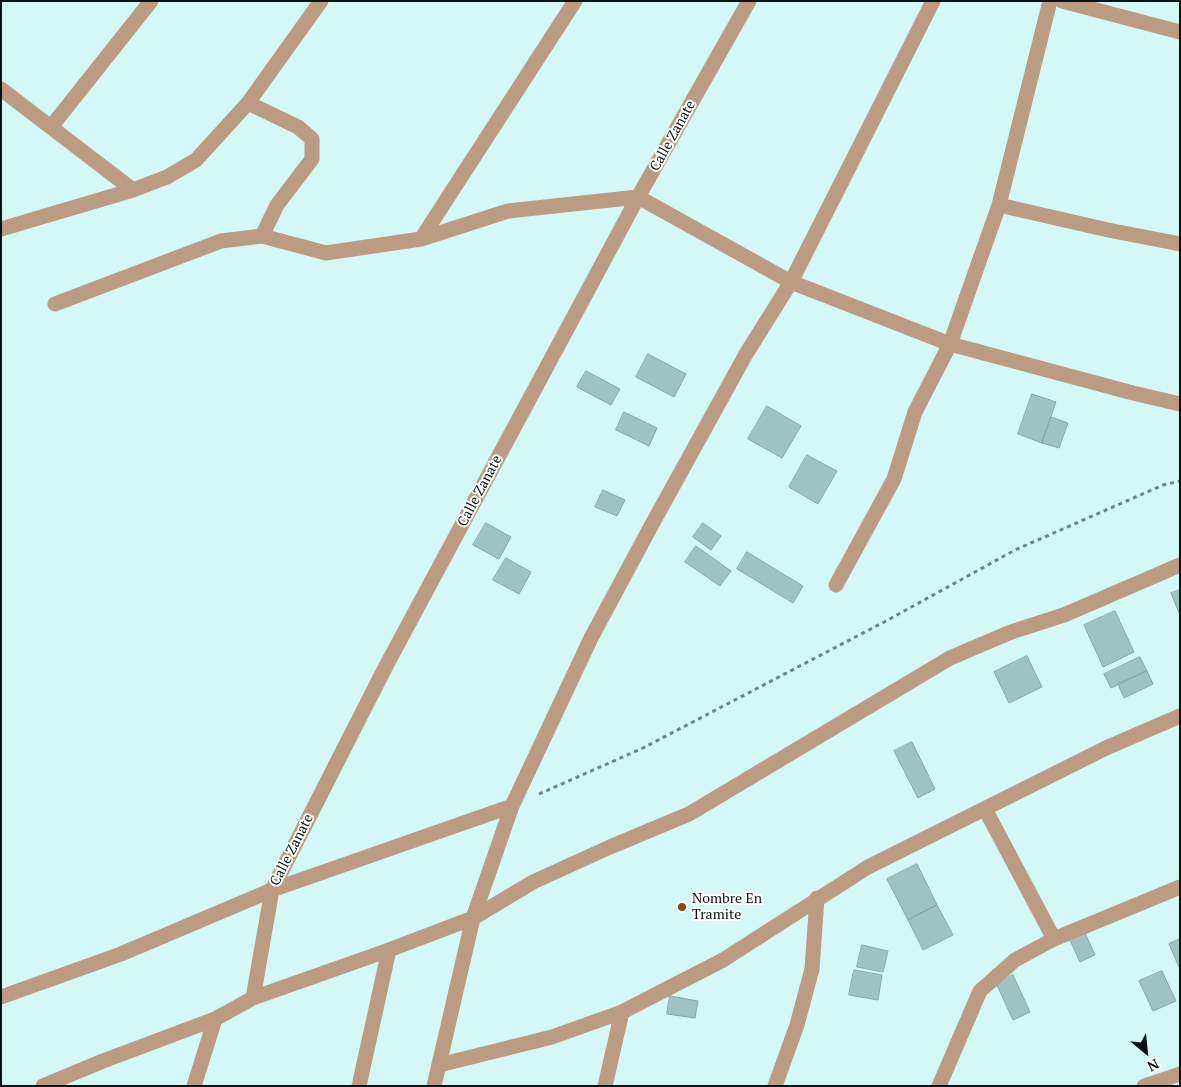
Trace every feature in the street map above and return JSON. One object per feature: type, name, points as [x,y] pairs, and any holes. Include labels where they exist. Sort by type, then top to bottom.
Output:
[{"type":"street","points":[[51,127],[151,1]]},
{"type":"street","points":[[1,229],[133,190],[167,177],[196,160],[248,103],[322,1]]},
{"type":"street","points":[[422,239],[575,1]]},
{"type":"street","name":"Calle Zanate","points":[[253,998],[272,890],[386,666],[638,197],[749,1]]},
{"type":"street","points":[[434,1086],[473,918],[512,806],[591,638],[746,354],[791,282],[933,1]]},
{"type":"street","points":[[836,585],[894,479],[914,412],[950,344],[999,205],[1050,1]]},
{"type":"street","points":[[1062,1],[1180,32]]},
{"type":"street","points":[[1,89],[133,190]]},
{"type":"street","points":[[248,103],[298,127],[312,139],[312,159],[277,206],[262,236]]},
{"type":"street","points":[[55,304],[221,241],[262,236],[326,253],[422,239],[508,211],[638,197],[791,282],[950,344],[1180,404]]},
{"type":"street","points":[[999,205],[1180,244]]},
{"type":"street","points":[[43,1086],[103,1061],[215,1019],[253,998],[473,918],[534,882],[610,847],[689,814],[950,658],[1011,632],[1073,612],[1180,565]]},
{"type":"street","points":[[439,1065],[552,1037],[622,1012],[723,960],[868,867],[1106,748],[1180,716]]},
{"type":"street","points":[[1,997],[121,954],[272,890],[512,806]]},
{"type":"street","points":[[985,809],[1054,939]]},
{"type":"street","points":[[939,1086],[980,990],[1015,960],[1054,939],[1180,887]]},
{"type":"street","points":[[775,1086],[797,1025],[812,969],[817,898]]},
{"type":"street","points":[[359,1086],[389,950]]},
{"type":"street","points":[[605,1086],[622,1012]]},
{"type":"street","points":[[194,1086],[215,1019]]},
{"type":"street","points":[[1144,1086],[1180,1074]]},
{"type":"path","points":[[512,806],[643,748],[878,626],[1015,550],[1163,485],[1180,481]]},
{"type":"building","points":[[648,354],[686,374],[674,397],[636,377]]},
{"type":"building","points":[[586,371],[620,389],[611,405],[577,387]]},
{"type":"building","points":[[1032,394],[1056,402],[1042,443],[1018,434]]},
{"type":"building","points":[[767,406],[801,426],[782,458],[748,439]]},
{"type":"building","points":[[624,412],[657,428],[649,446],[616,430]]},
{"type":"building","points":[[1051,417],[1068,423],[1059,448],[1042,443]]},
{"type":"building","points":[[807,455],[837,471],[818,504],[789,487]]},
{"type":"building","points":[[603,490],[625,500],[617,516],[595,507]]},
{"type":"building","points":[[486,523],[511,537],[499,559],[473,545]]},
{"type":"building","points":[[703,523],[721,536],[711,550],[693,537]]},
{"type":"building","points":[[696,546],[731,571],[720,586],[685,562]]},
{"type":"building","points":[[747,552],[803,586],[793,603],[737,569]]},
{"type":"building","points":[[506,558],[531,572],[519,594],[493,580]]},
{"type":"building","points":[[1180,590],[1180,615],[1171,593]]},
{"type":"building","points":[[1115,611],[1134,652],[1103,667],[1084,625]]},
{"type":"building","points":[[1027,656],[1042,687],[1009,703],[994,672]]},
{"type":"building","points":[[1140,657],[1147,671],[1111,688],[1104,674]]},
{"type":"building","points":[[1147,671],[1153,684],[1124,698],[1118,684]]},
{"type":"building","points":[[912,742],[935,789],[918,798],[894,751]]},
{"type":"building","points":[[917,864],[937,905],[908,920],[887,879]]},
{"type":"building","points":[[937,905],[953,935],[923,950],[908,920]]},
{"type":"building","points":[[1085,933],[1095,955],[1080,962],[1070,940]]},
{"type":"building","points":[[1180,939],[1180,967],[1179,967],[1169,944]]},
{"type":"building","points":[[862,945],[888,951],[883,972],[857,967]]},
{"type":"building","points":[[854,970],[882,975],[878,1000],[849,995]]},
{"type":"building","points":[[1162,971],[1176,1001],[1153,1011],[1139,981]]},
{"type":"building","points":[[1013,975],[1030,1012],[1013,1020],[996,983]]},
{"type":"building","points":[[670,996],[698,1001],[695,1018],[667,1014]]},
{"type":"place","name":"Nombre En Tramite","points":[[682,907]]}]
